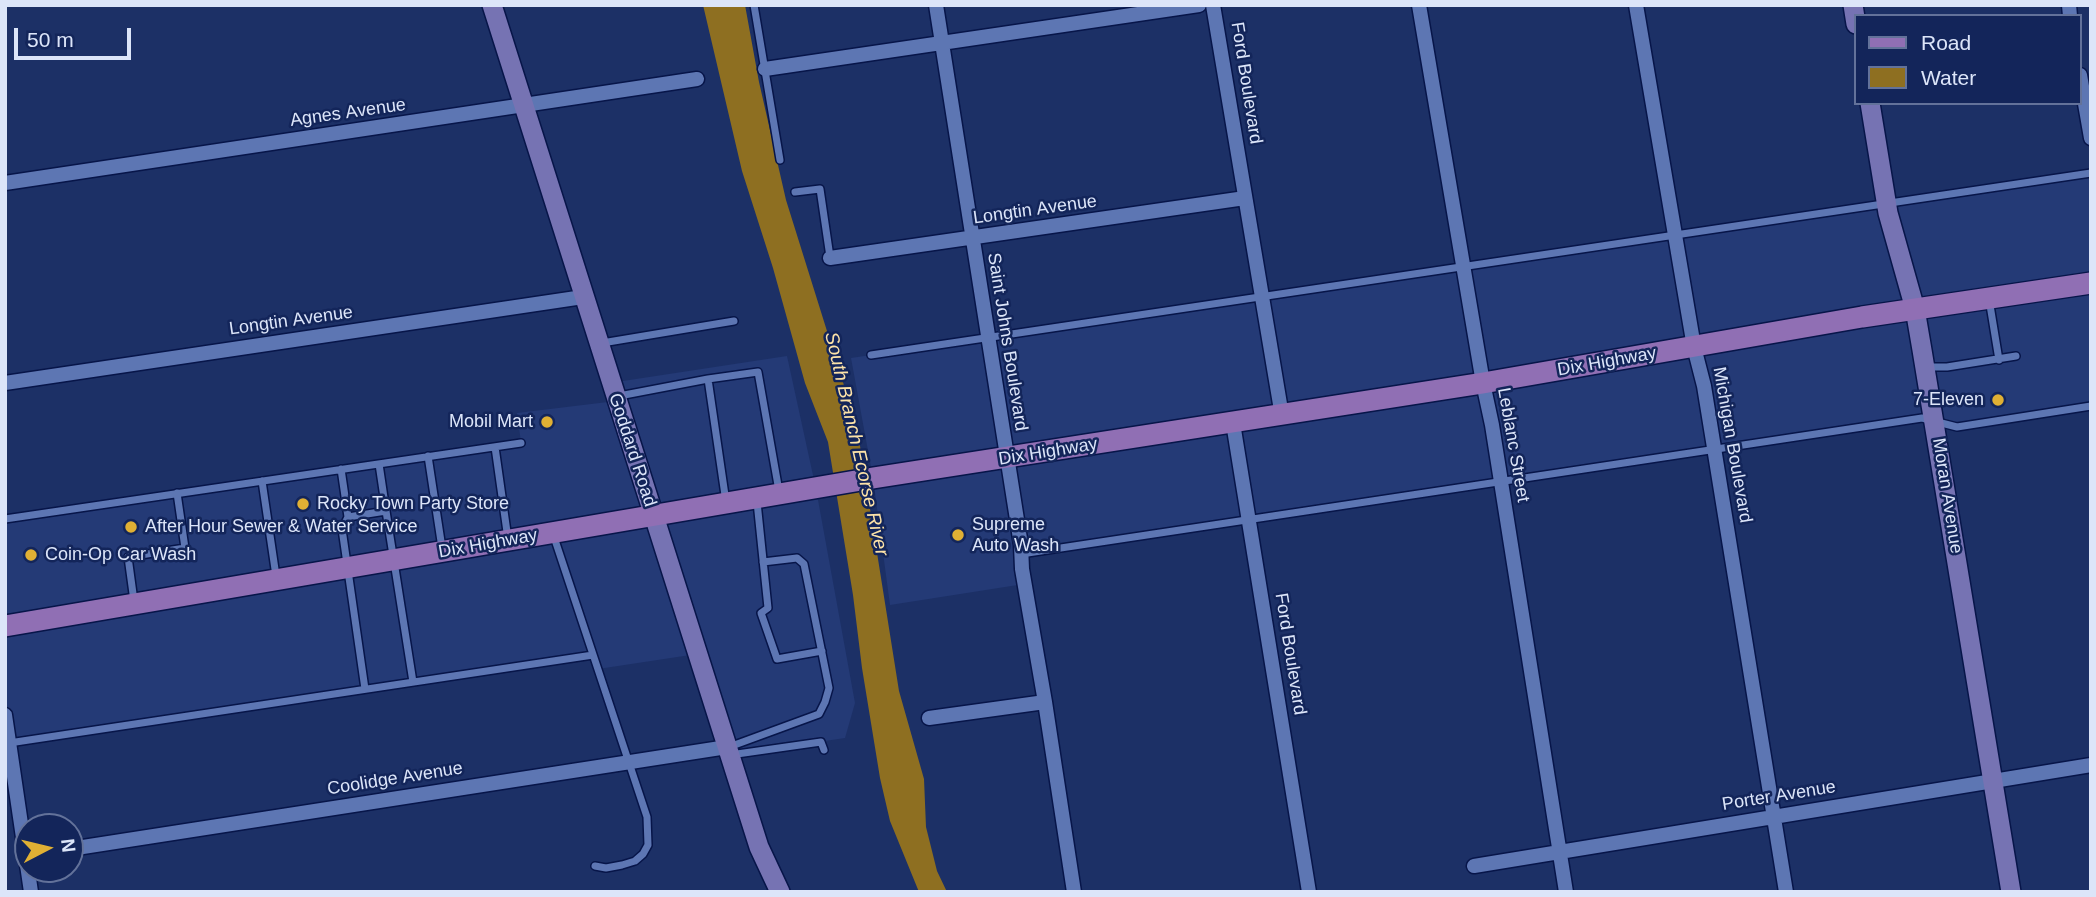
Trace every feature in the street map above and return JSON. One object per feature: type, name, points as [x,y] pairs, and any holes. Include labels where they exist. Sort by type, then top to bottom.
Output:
[{"type":"main road","name":"Dix Highway","points":[[5,626],[873,478],[1282,416],[1915,309],[2091,283]]},
{"type":"street","name":"Goddard Road","points":[[492,5],[759,847],[780,892]]},
{"type":"street","name":"Saint Johns Boulevard","points":[[936,5],[1074,892]]},
{"type":"street","points":[[765,69],[1199,5]]},
{"type":"street","name":"Ford Boulevard","points":[[1213,5],[1282,416]]},
{"type":"street","name":"Leblanc Street","points":[[1419,5],[1566,892]]},
{"type":"street","name":"Michigan Boulevard","points":[[1636,5],[1674,235],[1715,450],[1786,892]]},
{"type":"street","name":"Agnes Avenue","points":[[5,183],[696,79]]},
{"type":"street","points":[[2082,86],[2091,138]]},
{"type":"street","name":"Moran Avenue","points":[[1870,105],[1886,204],[1915,309],[2011,892]]},
{"type":"street","name":"Longtin Avenue","points":[[831,258],[1245,198]]},
{"type":"street","name":"Longtin Avenue","points":[[5,383],[583,297]]},
{"type":"street","name":"Ford Boulevard","points":[[1233,423],[1309,892]]},
{"type":"street","points":[[929,718],[1045,702]]},
{"type":"street","points":[[5,715],[20,813]]},
{"type":"street","name":"Coolidge Avenue","points":[[84,847],[629,762],[728,751]]},
{"type":"street","name":"Porter Avenue","points":[[1474,866],[2091,765]]},
{"type":"lane","points":[[754,5],[780,160]]},
{"type":"lane","points":[[871,355],[2091,173]]},
{"type":"lane","points":[[796,192],[820,189],[831,258]]},
{"type":"lane","points":[[1989,298],[1999,360]]},
{"type":"lane","points":[[598,344],[734,321]]},
{"type":"lane","points":[[1925,367],[1947,368],[2016,356]]},
{"type":"lane","points":[[615,397],[636,391],[758,372],[779,495]]},
{"type":"lane","points":[[708,379],[726,504]]},
{"type":"lane","points":[[1021,554],[1922,418],[1957,428],[2091,406]]},
{"type":"lane","points":[[5,519],[521,443]]},
{"type":"lane","points":[[495,447],[508,540]]},
{"type":"lane","points":[[428,456],[443,552]]},
{"type":"lane","points":[[379,464],[413,682]]},
{"type":"lane","points":[[341,469],[348,517],[342,529],[365,689]]},
{"type":"lane","points":[[262,481],[277,581]]},
{"type":"lane","points":[[135,605],[128,557],[185,548],[177,493]]},
{"type":"lane","points":[[756,499],[768,608],[761,613],[777,659],[822,651]]},
{"type":"lane","points":[[348,517],[386,510]]},
{"type":"lane","points":[[553,533],[647,817],[648,845],[643,854],[635,861],[622,865],[606,868],[595,866]]},
{"type":"lane","points":[[728,751],[818,714],[829,688],[804,565],[797,558],[764,562]]},
{"type":"lane","points":[[9,743],[593,655]]},
{"type":"lane","points":[[728,751],[821,742],[824,750]]},
{"type":"shaded area","points":[[2091,173],[2091,406],[1957,427],[1921,418],[1021,553],[1024,584],[890,605],[873,478],[851,358]]},
{"type":"shaded area","points":[[787,356],[816,489],[855,703],[845,738],[729,755],[697,654],[598,669],[593,655],[5,743],[5,519],[521,442],[517,413],[616,401],[610,383]]},
{"type":"water","name":"South Branch Ecorse River","points":[[703,5],[745,5],[759,82],[786,200],[857,427],[899,691],[924,779],[926,827],[937,871],[947,892],[919,892],[890,821],[862,668],[828,442],[805,383],[742,171]]},
{"type":"place","name":"7-Eleven","points":[[1998,400]]},
{"type":"place","name":"Mobil Mart","points":[[547,422]]},
{"type":"place","name":"Rocky Town Party Store","points":[[303,504]]},
{"type":"place","name":"After Hour Sewer & Water Service","points":[[131,527]]},
{"type":"place","name":"Supreme Auto Wash","points":[[958,535]]},
{"type":"place","name":"Coin-Op Car Wash","points":[[31,555]]}]
